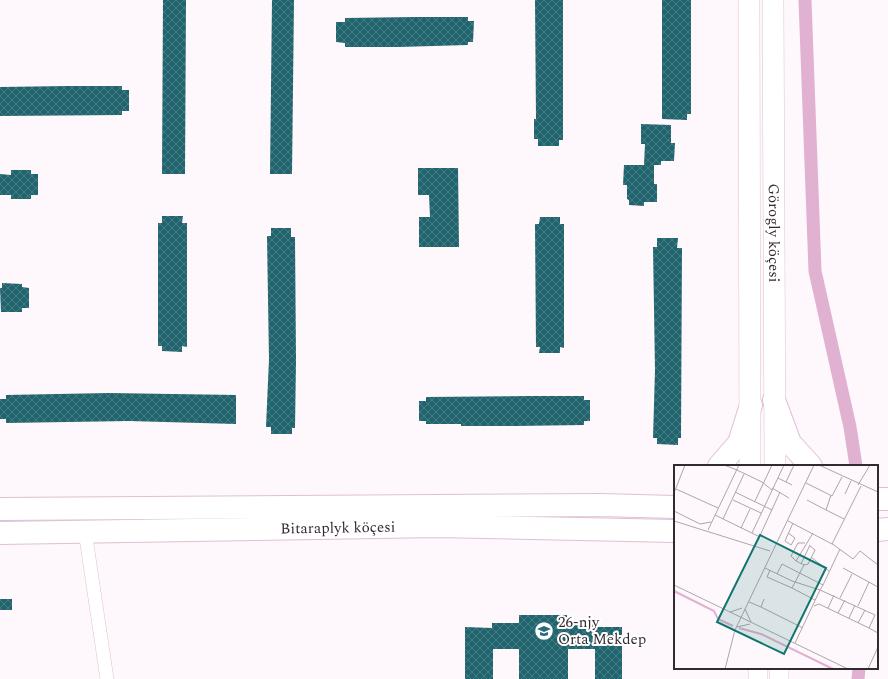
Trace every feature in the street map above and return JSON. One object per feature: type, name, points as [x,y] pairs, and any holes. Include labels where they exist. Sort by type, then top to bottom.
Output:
[{"type":"highway","points":[[774,400],[790,443],[810,465]]},
{"type":"highway","points":[[720,465],[739,443],[750,405]]},
{"type":"highway","name":"Bitaraplyk köçesi","points":[[0,509],[592,505],[673,506]]},
{"type":"highway","name":"Bitaraplyk köçesi","points":[[0,533],[438,526],[674,531]]},
{"type":"main road","name":"Görogly köçesi","points":[[749,0],[750,465]]},
{"type":"main road","name":"Görogly köçesi","points":[[773,0],[775,465]]},
{"type":"main road","points":[[779,669],[780,679]]},
{"type":"street","points":[[85,531],[108,679]]},
{"type":"building","points":[[163,0],[186,0],[185,174],[162,174]]},
{"type":"building","points":[[272,0],[294,0],[292,174],[270,174]]},
{"type":"building","points":[[535,0],[563,0],[563,140],[559,140],[559,146],[538,146],[538,139],[534,139],[534,119],[536,119]]},
{"type":"building","points":[[662,0],[691,0],[691,114],[687,114],[687,120],[662,119]]},
{"type":"building","points":[[468,17],[468,21],[474,21],[473,42],[468,42],[468,45],[345,47],[345,43],[336,42],[336,22],[345,22],[345,18]]},
{"type":"building","points":[[122,86],[122,90],[129,90],[129,111],[122,111],[122,115],[0,116],[0,87]]},
{"type":"building","points":[[641,124],[671,125],[671,143],[675,143],[674,161],[661,161],[661,165],[654,165],[654,184],[657,184],[657,202],[644,202],[644,206],[629,205],[629,200],[627,199],[627,185],[623,185],[624,165],[644,165],[645,144],[641,144]]},
{"type":"building","points":[[418,168],[458,168],[459,247],[419,247],[419,217],[430,217],[429,195],[418,195]]},
{"type":"building","points":[[11,170],[31,170],[31,174],[38,174],[38,195],[31,195],[31,199],[11,199],[11,195],[0,195],[0,174],[11,175]]},
{"type":"building","points":[[162,216],[183,216],[182,223],[187,223],[187,347],[182,346],[182,352],[162,351],[162,346],[158,346],[158,223],[162,223]]},
{"type":"building","points":[[540,217],[560,217],[560,224],[564,224],[564,348],[560,347],[560,353],[539,353],[540,347],[536,347],[535,224],[539,224]]},
{"type":"building","points":[[271,228],[291,228],[291,237],[295,237],[295,428],[292,428],[292,434],[271,434],[271,427],[266,427],[269,359],[267,236],[271,236]]},
{"type":"building","points":[[657,238],[678,238],[677,248],[682,248],[681,438],[678,438],[678,445],[657,444],[657,438],[653,438],[655,370],[653,247],[657,247]]},
{"type":"building","points":[[2,283],[22,284],[22,287],[29,288],[29,308],[22,308],[22,312],[1,312],[0,288],[2,288]]},
{"type":"building","points":[[109,393],[236,395],[236,424],[129,421],[6,423],[6,419],[0,419],[0,399],[6,399],[6,395]]},
{"type":"building","points":[[584,396],[584,400],[590,400],[590,421],[584,421],[584,425],[461,426],[461,424],[426,424],[426,421],[419,421],[419,401],[426,401],[426,397]]},
{"type":"building","points":[[0,599],[12,599],[12,610],[0,610]]},
{"type":"building","points":[[519,615],[567,615],[567,623],[596,623],[596,627],[622,627],[622,679],[595,679],[595,649],[568,649],[568,679],[519,679],[519,649],[493,649],[493,679],[465,679],[465,627],[492,628],[492,623],[519,623]]},
{"type":"waterway","points":[[805,0],[815,271],[850,427],[856,465]]},
{"type":"waterway","points":[[858,679],[859,669]]},
{"type":"place","name":"26-njy Orta Mekdep","points":[[544,631]]}]
